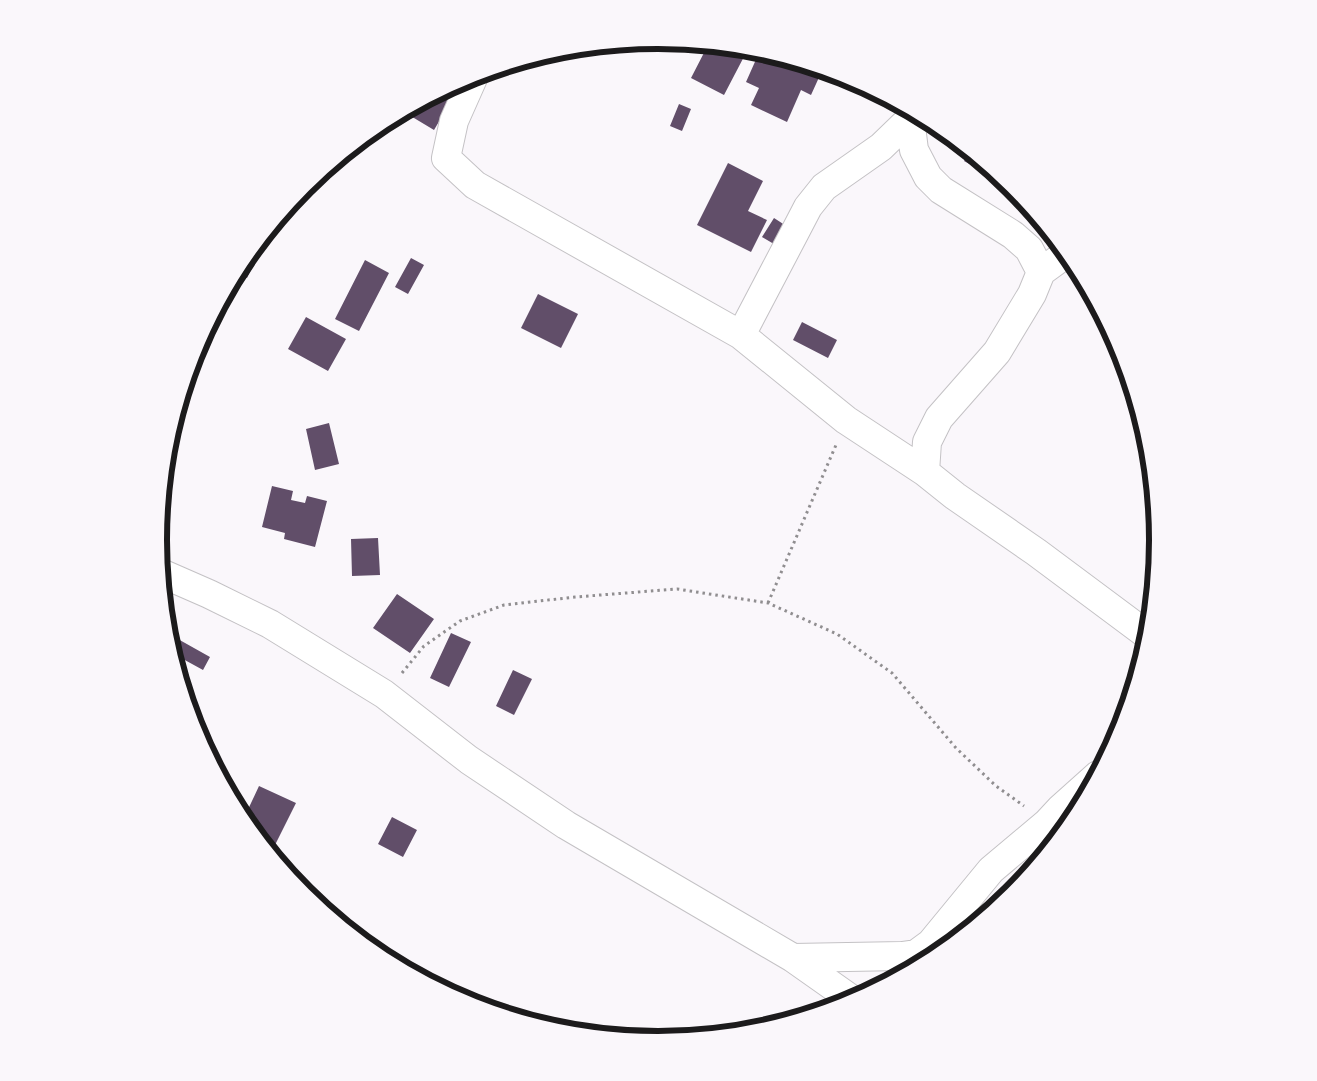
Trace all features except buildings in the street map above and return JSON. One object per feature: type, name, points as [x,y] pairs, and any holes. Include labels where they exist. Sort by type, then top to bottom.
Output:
[{"type":"street","points":[[469,86],[454,121],[446,158],[475,185],[740,335],[846,420],[925,472],[1142,631]]},
{"type":"street","points":[[740,335],[808,207],[824,187],[882,147],[909,118]]},
{"type":"street","points":[[912,120],[914,150],[928,178],[941,190],[1013,234],[1029,249],[1041,272]]},
{"type":"street","points":[[925,472],[927,442],[939,418],[997,352],[1032,294],[1041,272],[1061,258]]},
{"type":"street","points":[[168,576],[270,624],[384,694],[468,760],[566,825],[793,958],[846,995]]},
{"type":"street","points":[[793,958],[902,956],[916,954],[931,943],[991,870],[1050,834],[1060,809],[1082,789]]},
{"type":"path","points":[[768,603],[846,420]]},
{"type":"path","points":[[384,694],[424,646],[460,621],[504,605],[677,589],[768,603],[837,634],[892,673],[956,748],[1050,834]]}]
